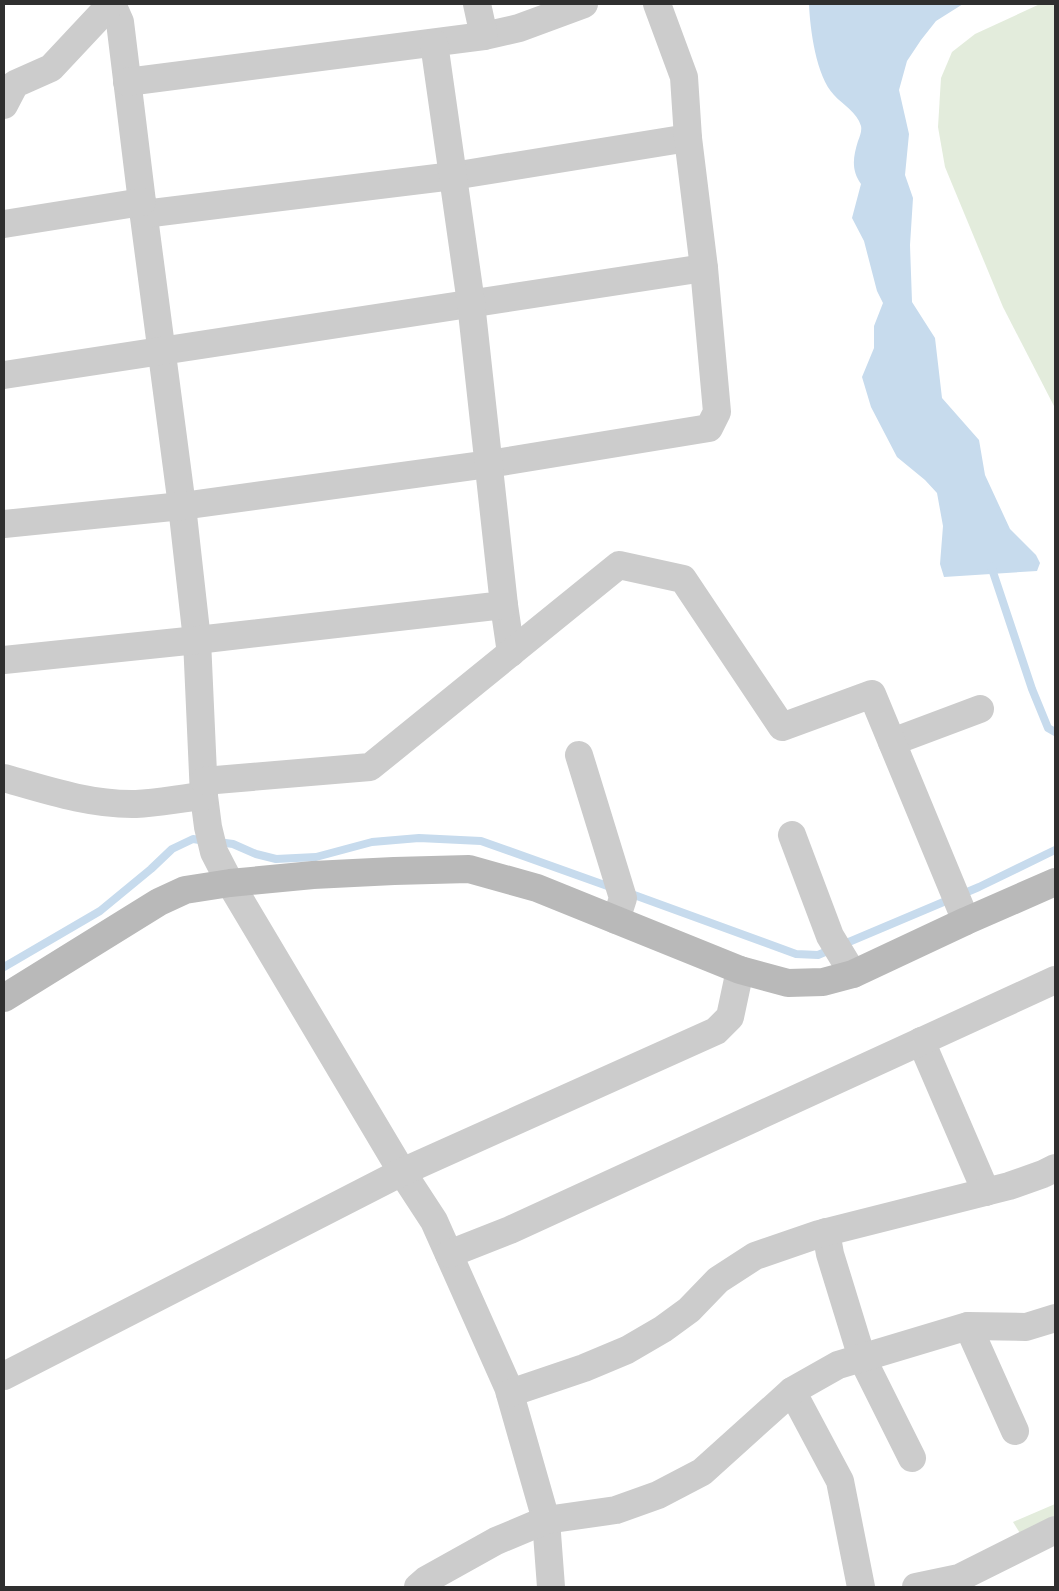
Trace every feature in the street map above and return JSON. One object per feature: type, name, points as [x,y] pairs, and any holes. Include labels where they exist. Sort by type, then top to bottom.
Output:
[{"type":"street","points":[[4,105],[15,84],[52,68],[111,4],[120,22],[182,506],[197,640],[204,788],[211,840],[230,883],[402,1172],[434,1221],[510,1393],[546,1520],[551,1587]]},
{"type":"street","points":[[477,4],[484,36]]},
{"type":"street","points":[[127,82],[484,36],[519,28],[584,4]]},
{"type":"street","points":[[4,524],[182,506],[489,464],[709,428],[717,412],[704,268],[688,138],[684,77],[657,4]]},
{"type":"street","points":[[434,43],[471,303],[504,605],[512,653]]},
{"type":"street","points":[[4,224],[453,176],[688,138]]},
{"type":"street","points":[[4,375],[704,268]]},
{"type":"street","points":[[4,778],[58,794],[102,802],[135,804],[204,788],[370,767],[619,565],[683,579],[782,726],[872,694],[966,921]]},
{"type":"street","points":[[4,660],[504,605]]},
{"type":"street","points":[[892,742],[980,709]]},
{"type":"street","points":[[580,756],[623,898],[616,920]]},
{"type":"street","points":[[792,835],[830,936],[853,974]]},
{"type":"street","points":[[4,998],[159,902],[185,890],[230,883],[313,875],[469,870],[537,888],[740,970],[788,983],[823,982],[853,974],[1055,882]]},
{"type":"street","points":[[4,1376],[402,1172],[716,1031],[730,1017],[740,970]]},
{"type":"street","points":[[449,1254],[510,1230],[1055,980]]},
{"type":"street","points":[[921,1040],[986,1192]]},
{"type":"street","points":[[510,1393],[584,1368],[628,1350],[663,1329],[689,1310],[718,1280],[755,1256],[826,1232],[986,1192],[1034,1177],[1055,1168]]},
{"type":"street","points":[[826,1232],[830,1254],[862,1358],[912,1458]]},
{"type":"street","points":[[418,1587],[426,1580],[496,1541],[546,1520],[616,1510],[658,1495],[688,1480],[702,1472],[792,1392],[838,1365],[968,1326],[1026,1327],[1055,1318]]},
{"type":"street","points":[[968,1326],[1015,1431]]},
{"type":"street","points":[[792,1392],[840,1481],[861,1587]]},
{"type":"street","points":[[916,1587],[959,1578],[1055,1530]]},
{"type":"green space","points":[[1040,4],[1055,4],[1055,408],[1003,307],[945,167],[938,127],[941,78],[952,52],[975,34]]},
{"type":"green space","points":[[1055,1504],[1055,1521],[1023,1538],[1013,1522]]},
{"type":"water","points":[[809,4],[963,4],[936,21],[921,40],[907,61],[899,90],[909,134],[905,175],[913,198],[910,245],[912,302],[935,338],[942,398],[979,440],[985,475],[1010,529],[1036,555],[1040,563],[1037,571],[944,577],[940,564],[943,526],[937,493],[925,480],[897,457],[871,407],[862,377],[874,348],[874,326],[883,303],[877,291],[864,241],[852,218],[861,184],[854,168],[854,163],[861,126],[853,113],[834,95],[823,76],[815,52]]},
{"type":"waterway","points":[[991,566],[1032,689],[1048,728],[1055,732]]},
{"type":"waterway","points":[[218,842],[233,844],[256,854],[276,859],[316,857],[372,842],[419,838],[481,841],[613,888]]},
{"type":"waterway","points":[[4,967],[100,911],[172,849],[193,839],[206,841]]},
{"type":"waterway","points":[[626,892],[796,954],[818,955],[979,887],[1055,850]]}]
